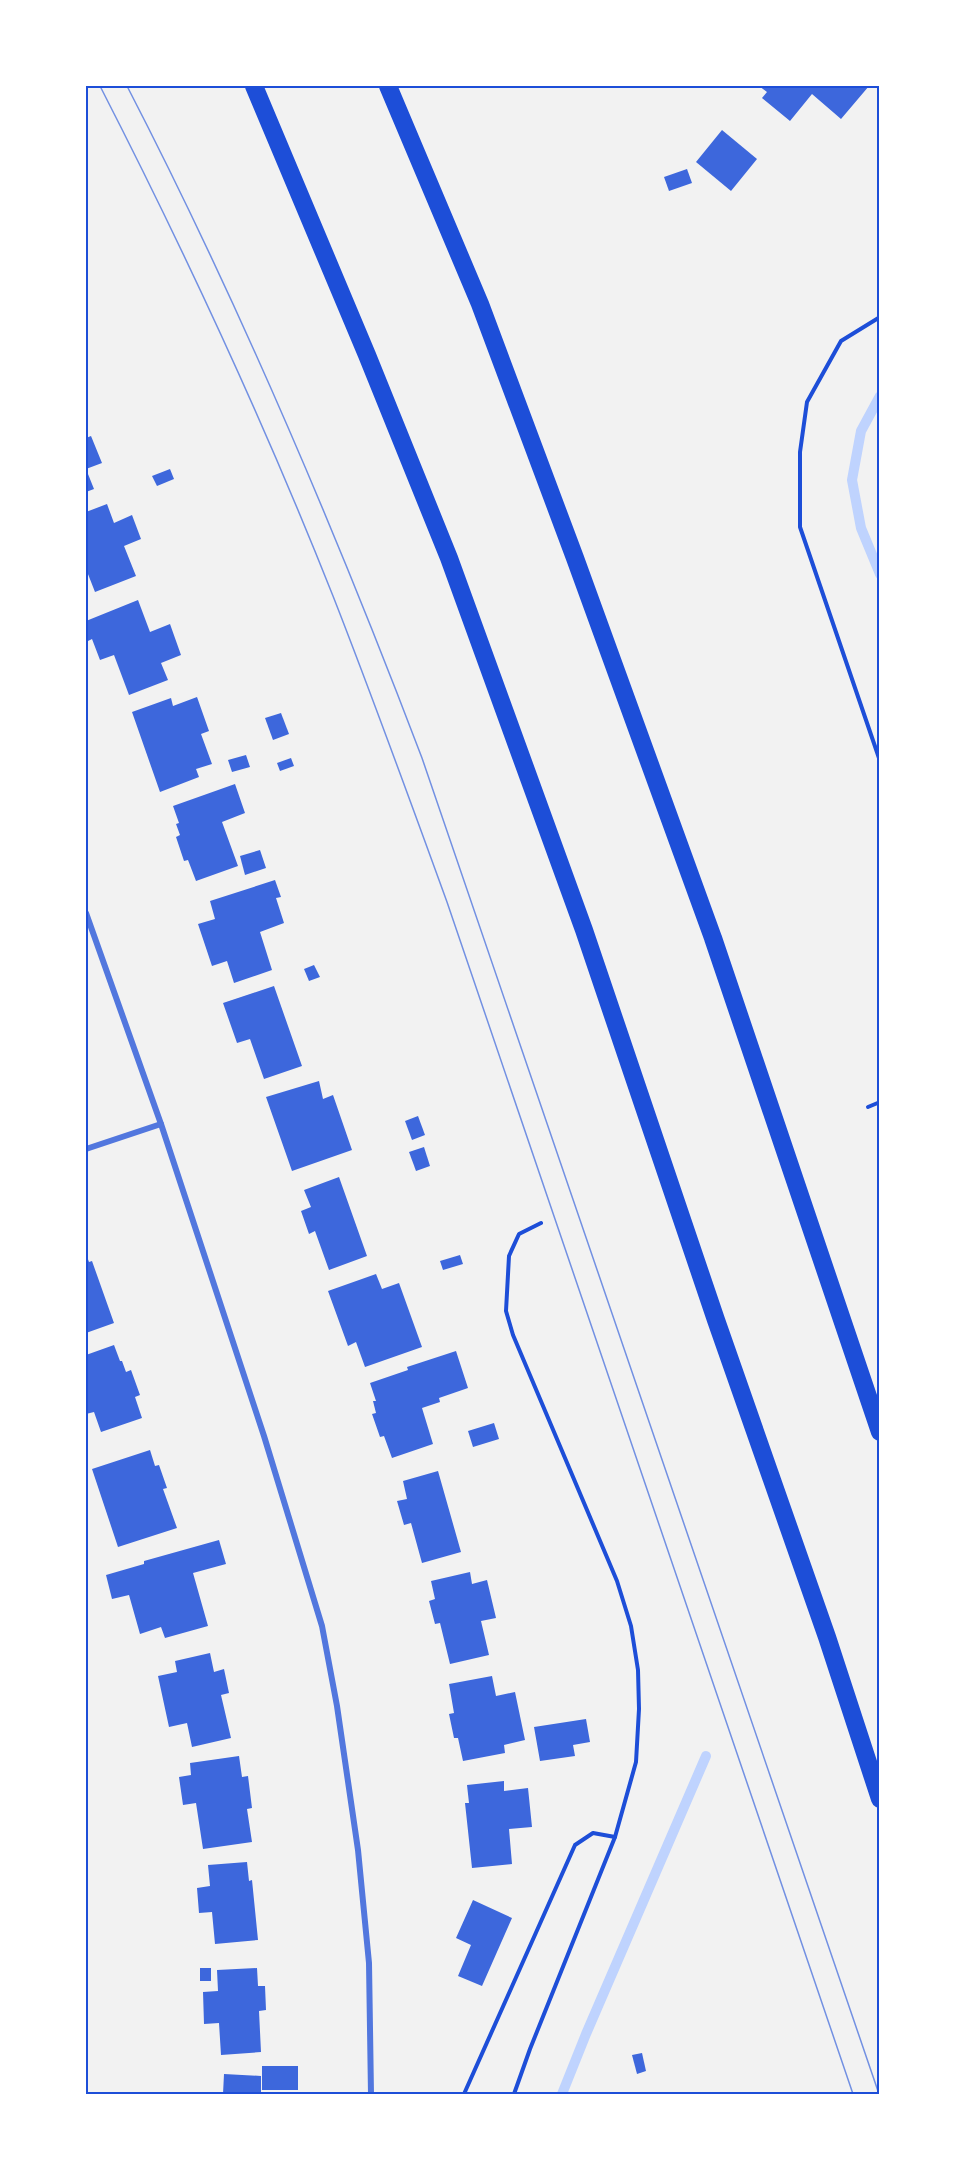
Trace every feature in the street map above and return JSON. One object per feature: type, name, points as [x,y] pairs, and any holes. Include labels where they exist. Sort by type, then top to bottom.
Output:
[{"type":"highway","points":[[254,86],[358,333],[449,558],[584,930],[826,1637],[879,1799]]},
{"type":"highway","points":[[389,86],[480,304],[673,826],[713,938],[879,1432]]},
{"type":"street","points":[[86,913],[161,1124],[260,1425],[322,1626],[337,1706],[358,1850],[369,1963],[371,2094]]},
{"type":"street","points":[[86,1149],[161,1124]]},
{"type":"path","points":[[879,317],[841,341],[807,402],[800,452],[800,527],[879,761]]},
{"type":"path","points":[[868,1107],[879,1102]]},
{"type":"path","points":[[514,2094],[615,1837],[636,1762],[639,1709],[638,1670],[631,1626],[617,1581],[513,1335],[506,1311],[509,1256],[519,1234],[541,1223]]},
{"type":"path","points":[[464,2094],[574,1845],[593,1833],[615,1837]]},
{"type":"building","points":[[759,86],[869,86],[841,119],[812,94],[790,121],[762,98],[767,92]]},
{"type":"building","points":[[722,130],[757,159],[731,191],[696,162]]},
{"type":"building","points":[[687,169],[692,183],[669,191],[664,177]]},
{"type":"building","points":[[91,436],[102,463],[86,469],[86,438]]},
{"type":"building","points":[[86,469],[94,489],[86,492]]},
{"type":"building","points":[[170,469],[174,479],[157,486],[152,476]]},
{"type":"building","points":[[107,504],[114,523],[132,515],[141,539],[124,546],[136,576],[95,592],[86,569],[86,512]]},
{"type":"building","points":[[138,600],[150,632],[170,624],[181,655],[161,663],[168,680],[129,695],[114,655],[100,660],[92,639],[86,642],[86,621]]},
{"type":"building","points":[[197,697],[209,731],[201,734],[212,764],[196,769],[199,777],[160,792],[132,712],[171,698],[173,706]]},
{"type":"building","points":[[281,713],[289,734],[273,740],[265,718]]},
{"type":"building","points":[[246,755],[250,767],[232,772],[228,760]]},
{"type":"building","points":[[291,758],[294,766],[280,771],[277,763]]},
{"type":"building","points":[[235,784],[245,813],[222,822],[238,866],[196,881],[188,860],[184,861],[176,837],[180,835],[176,824],[179,823],[173,806]]},
{"type":"building","points":[[260,850],[266,868],[245,875],[240,856]]},
{"type":"building","points":[[275,880],[281,897],[276,898],[284,923],[260,932],[272,970],[234,983],[227,961],[212,966],[198,924],[215,919],[210,901]]},
{"type":"building","points":[[314,965],[320,977],[309,981],[304,969]]},
{"type":"building","points":[[274,986],[302,1066],[264,1079],[250,1039],[237,1043],[223,1003]]},
{"type":"building","points":[[319,1081],[323,1099],[333,1095],[352,1150],[292,1171],[266,1097]]},
{"type":"building","points":[[418,1116],[425,1135],[412,1140],[405,1121]]},
{"type":"building","points":[[424,1147],[430,1166],[416,1171],[409,1152]]},
{"type":"building","points":[[339,1177],[367,1256],[329,1270],[315,1231],[309,1234],[301,1211],[311,1207],[304,1190]]},
{"type":"building","points":[[86,1254],[89,1262],[92,1261],[114,1323],[86,1333]]},
{"type":"building","points":[[460,1255],[463,1264],[443,1270],[440,1261]]},
{"type":"building","points":[[376,1274],[382,1289],[399,1283],[422,1347],[365,1367],[356,1342],[348,1346],[328,1291]]},
{"type":"building","points":[[114,1345],[126,1372],[131,1370],[140,1395],[135,1397],[142,1418],[101,1432],[94,1412],[86,1414],[86,1355]]},
{"type":"building","points":[[456,1351],[468,1388],[439,1398],[440,1402],[422,1408],[433,1444],[392,1458],[384,1436],[380,1437],[372,1414],[376,1413],[373,1401],[376,1401],[370,1383],[408,1370],[407,1367]]},
{"type":"building","points":[[494,1423],[499,1439],[473,1447],[468,1431]]},
{"type":"building","points":[[150,1450],[155,1466],[159,1465],[167,1488],[163,1489],[177,1528],[118,1547],[92,1469]]},
{"type":"building","points":[[438,1471],[461,1552],[422,1563],[411,1523],[404,1525],[397,1501],[407,1499],[403,1481]]},
{"type":"building","points":[[219,1540],[226,1564],[193,1573],[208,1626],[165,1638],[161,1627],[140,1634],[129,1595],[112,1599],[106,1575],[144,1564],[144,1561]]},
{"type":"building","points":[[470,1572],[472,1584],[487,1580],[496,1618],[481,1621],[489,1655],[450,1664],[440,1623],[435,1624],[429,1601],[435,1599],[431,1581]]},
{"type":"building","points":[[210,1653],[214,1672],[224,1669],[229,1693],[221,1695],[231,1738],[192,1747],[187,1723],[169,1727],[158,1676],[177,1672],[175,1661]]},
{"type":"building","points":[[492,1676],[496,1696],[515,1692],[525,1740],[504,1745],[505,1753],[463,1761],[458,1738],[454,1738],[449,1714],[454,1713],[449,1684]]},
{"type":"building","points":[[586,1719],[590,1742],[573,1745],[575,1756],[540,1761],[534,1727]]},
{"type":"building","points":[[239,1756],[242,1777],[248,1776],[252,1808],[247,1809],[252,1842],[203,1849],[196,1803],[183,1805],[179,1777],[191,1775],[190,1763]]},
{"type":"building","points":[[504,1781],[504,1791],[528,1788],[532,1827],[509,1829],[512,1864],[472,1868],[465,1803],[469,1803],[467,1785]]},
{"type":"building","points":[[247,1862],[249,1881],[252,1880],[258,1940],[215,1944],[212,1912],[199,1913],[197,1888],[210,1886],[208,1865]]},
{"type":"building","points":[[473,1900],[512,1918],[482,1986],[458,1976],[471,1945],[456,1938]]},
{"type":"building","points":[[200,1968],[211,1968],[211,1981],[200,1981]]},
{"type":"building","points":[[257,1968],[258,1986],[265,1986],[266,2010],[259,2011],[261,2052],[221,2055],[219,2023],[204,2024],[203,1992],[218,1991],[217,1970]]},
{"type":"building","points":[[642,2053],[646,2071],[637,2074],[632,2055]]},
{"type":"building","points":[[262,2066],[298,2066],[298,2090],[262,2090]]},
{"type":"building","points":[[224,2074],[261,2076],[261,2092],[271,2092],[271,2094],[223,2094]]},
{"type":"waterway","points":[[880,396],[861,431],[852,480],[861,528],[880,574]]},
{"type":"waterway","points":[[562,2094],[706,1756]]},
{"type":"tram line","points":[[100,86],[163,211],[251,402],[307,531],[377,711],[447,902],[853,2094]]},
{"type":"tram line","points":[[127,86],[208,250],[284,418],[355,587],[422,758],[879,2094]]}]
